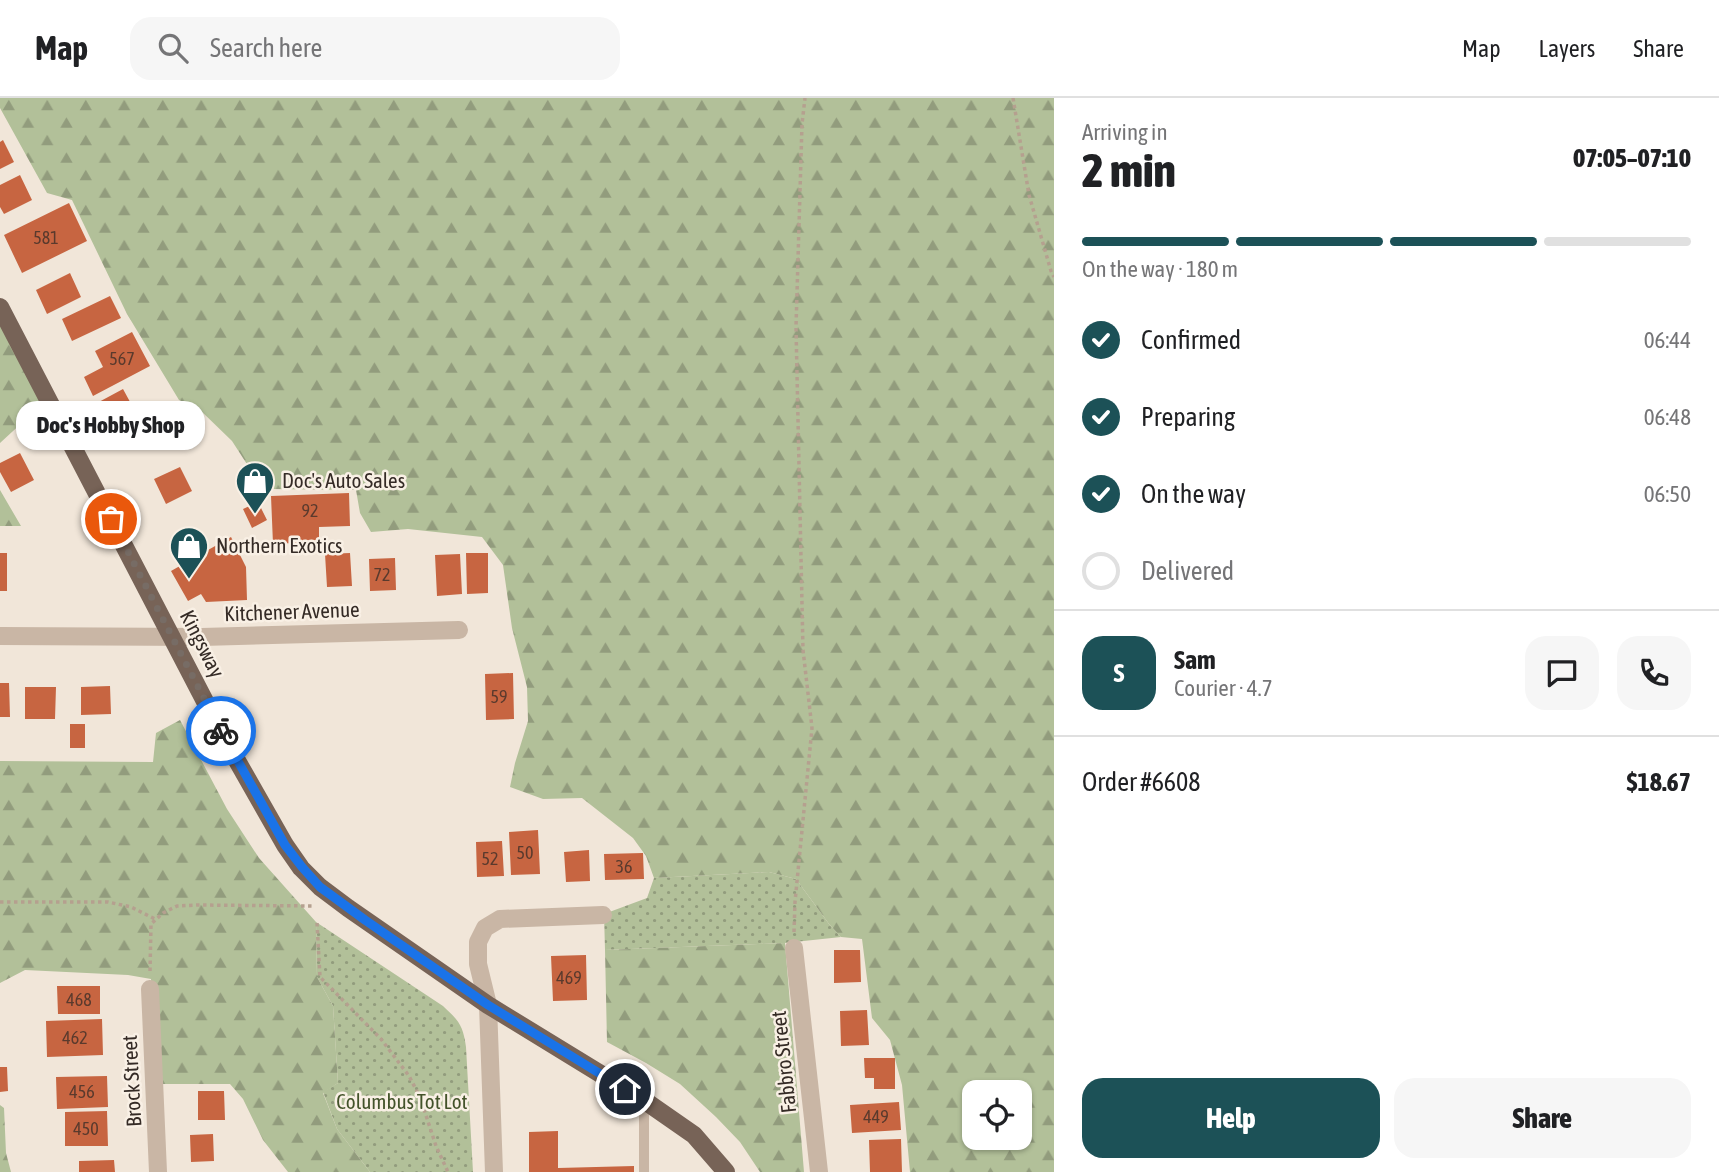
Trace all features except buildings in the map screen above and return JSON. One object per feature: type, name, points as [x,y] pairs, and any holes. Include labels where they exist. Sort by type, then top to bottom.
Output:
[{"type":"main road","name":"Kingsway","points":[[0,307],[223,736],[285,845],[302,867],[320,887],[348,908],[488,1005],[644,1100],[694,1135],[726,1172]]},
{"type":"street","name":"Kitchener Avenue","points":[[0,636],[202,637],[459,630]]},
{"type":"street","points":[[494,1172],[488,1005],[478,964],[478,942],[485,928],[500,919],[603,915]]},
{"type":"street","name":"Fabbro Street","points":[[793,948],[819,1172]]},
{"type":"street","name":"Brock Street","points":[[150,989],[158,1172]]},
{"type":"lane","points":[[644,1100],[644,1172]]},
{"type":"path","points":[[793,948],[811,729],[803,650],[796,327],[805,98]]},
{"type":"path","points":[[1013,98],[1029,195],[1054,276]]},
{"type":"path","points":[[0,902],[108,902],[131,907],[156,919]]},
{"type":"path","points":[[150,989],[151,924],[163,913],[177,906],[297,905],[348,908]]},
{"type":"path","points":[[317,923],[320,977],[381,1040],[409,1076],[448,1172]]},
{"type":"green space","points":[[0,98],[1054,98],[1054,1172],[910,1172],[902,1085],[890,1040],[872,1018],[862,939],[841,937],[796,879],[769,872],[654,878],[646,856],[633,838],[582,798],[543,799],[510,787],[528,721],[527,687],[512,628],[503,565],[482,537],[408,529],[371,532],[360,513],[356,490],[271,489],[254,475],[232,441],[199,409],[179,400],[127,314],[72,200],[47,193],[0,108]]},
{"type":"green space","points":[[0,303],[50,397],[0,443]]},
{"type":"green space","points":[[0,490],[21,526],[0,526]]},
{"type":"green space","points":[[180,720],[227,809],[259,858],[316,922],[317,977],[333,1006],[338,1083],[323,1093],[337,1129],[370,1172],[288,1172],[263,1140],[243,1099],[230,1084],[156,1084],[151,979],[128,975],[25,970],[0,983],[0,761],[153,762],[156,733]]},
{"type":"green space","points":[[769,872],[796,879],[841,937],[785,943],[605,950],[604,914],[647,898],[654,878]]},
{"type":"green space","name":"Columbus Tot Lot","points":[[316,922],[443,1006],[459,1024],[466,1047],[473,1172],[370,1172],[337,1129],[323,1092],[338,1083],[333,1006],[317,977]]},
{"type":"green space","points":[[785,943],[804,1172],[760,1172],[740,1142],[680,1084],[607,1042],[605,950]]},
{"type":"green space","points":[[0,1105],[4,1108],[6,1153],[11,1172],[0,1172]]},
{"type":"way so far","points":[[111,519],[221,731]]},
{"type":"place","name":"Doc's Auto Sales","points":[[255,515]]},
{"type":"place","name":"Doc's Hobby Shop","points":[[111,519]]},
{"type":"place","name":"Northern Exotics","points":[[189,580]]},
{"type":"route","points":[[221,731],[285,845],[320,887],[488,1005],[625,1089]]}]
